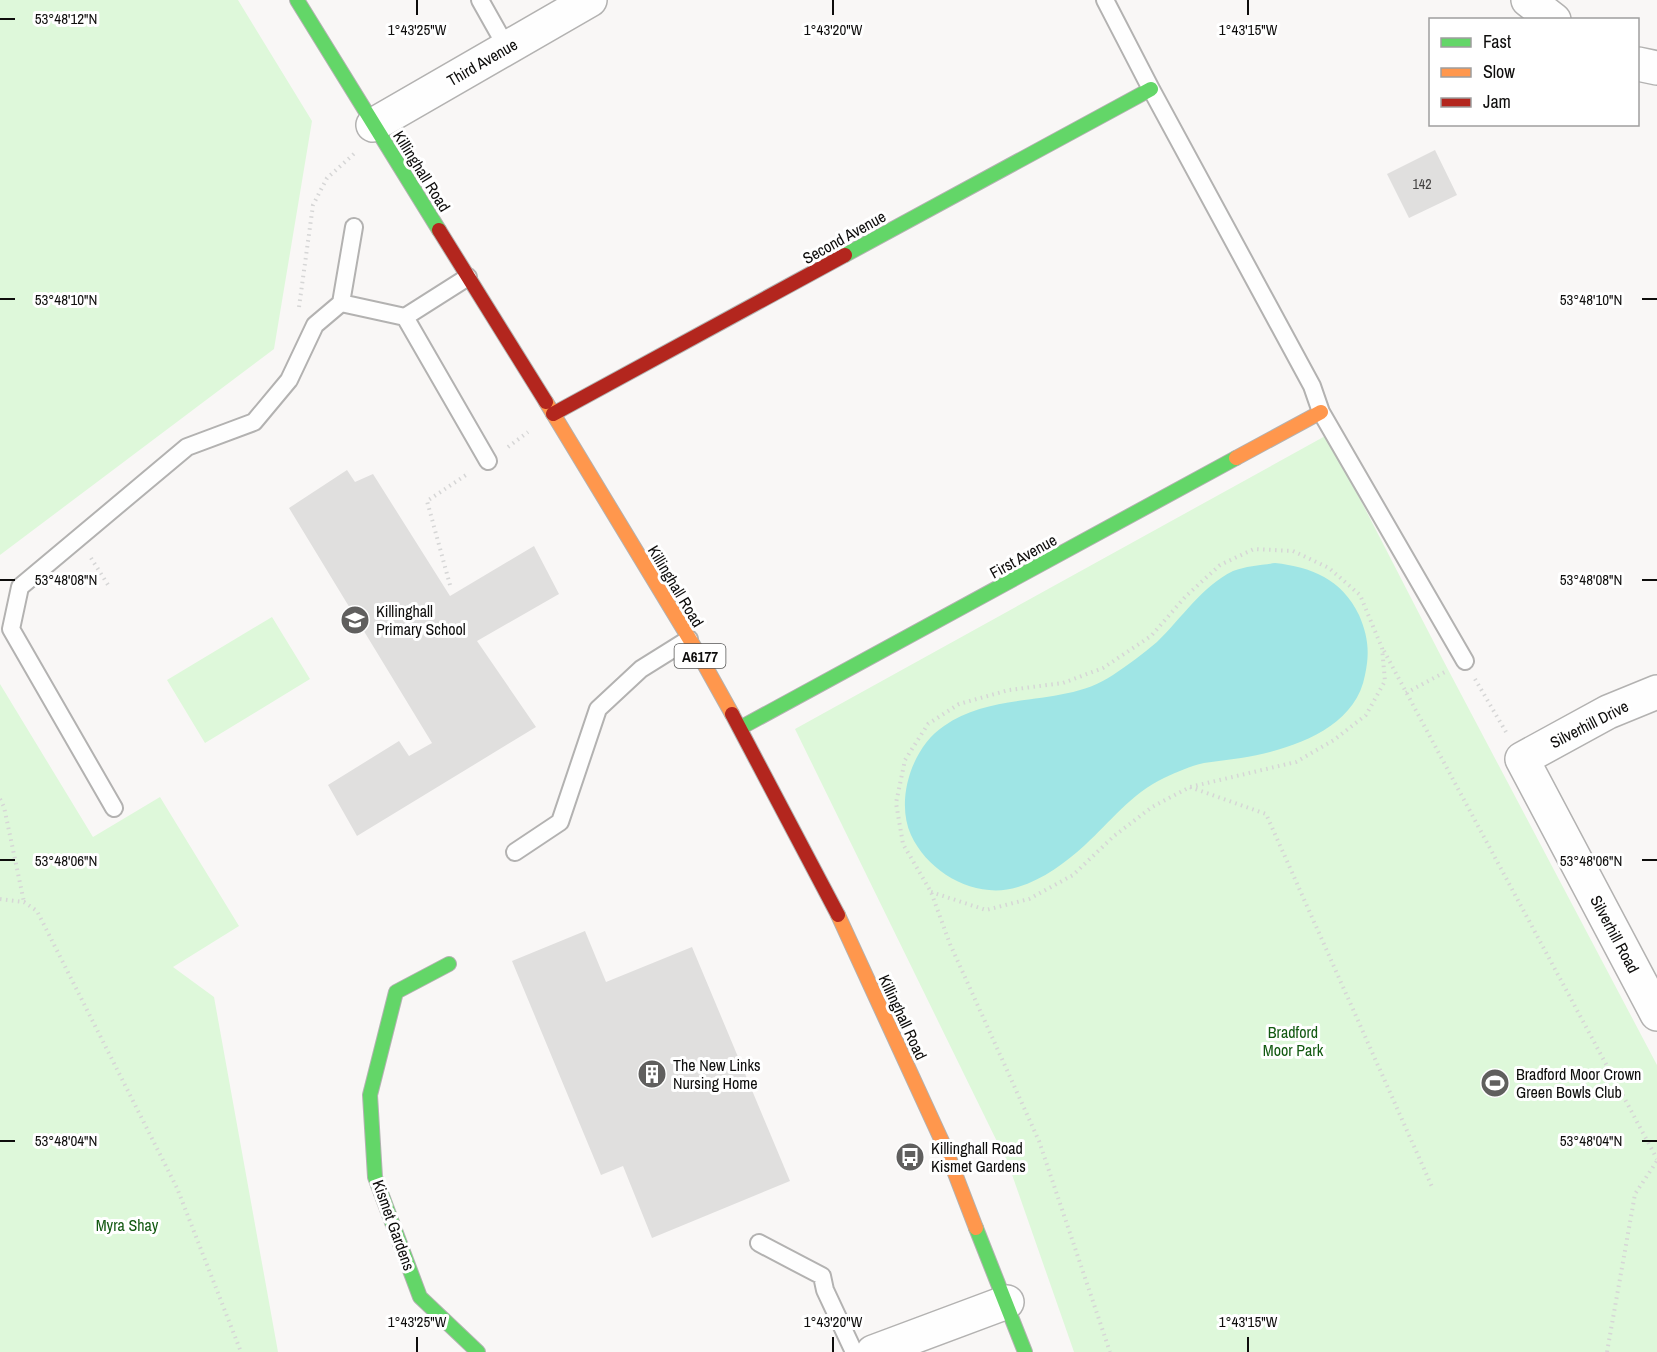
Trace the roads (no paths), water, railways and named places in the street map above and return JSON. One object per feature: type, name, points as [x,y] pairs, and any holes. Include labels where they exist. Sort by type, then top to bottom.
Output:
[{"type":"main road","name":"Killinghall Road","points":[[297,0],[553,414],[740,728],[840,919],[946,1150],[1025,1352]]},
{"type":"main road","name":"Second Avenue","points":[[553,414],[1150,88]]},
{"type":"main road","name":"First Avenue","points":[[740,728],[1321,412]]},
{"type":"main road","name":"Kismet Gardens","points":[[449,964],[396,992],[370,1095],[374,1165],[375,1177],[420,1297],[478,1352]]},
{"type":"street","name":"Third Avenue","points":[[376,129],[590,0]]},
{"type":"street","points":[[1528,0],[1551,18]]},
{"type":"street","points":[[1639,64],[1657,68]]},
{"type":"street","name":"Silverhill Drive","points":[[1522,759],[1608,712],[1657,692]]},
{"type":"street","name":"Silverhill Road","points":[[1522,759],[1654,1000]]},
{"type":"street","points":[[873,1352],[1007,1302]]},
{"type":"lane","points":[[480,0],[507,48]]},
{"type":"lane","points":[[1105,0],[1150,88],[1312,386],[1321,412],[1465,661]]},
{"type":"lane","points":[[114,808],[10,629],[20,587],[187,447],[254,422],[290,380],[315,325],[341,303],[354,227]]},
{"type":"lane","points":[[341,303],[405,317],[468,278]]},
{"type":"lane","points":[[405,317],[488,461]]},
{"type":"lane","points":[[516,852],[560,822],[598,709],[641,669],[689,639]]},
{"type":"lane","points":[[759,1243],[822,1276],[825,1290],[854,1352]]},
{"type":"water","points":[[1275,563],[1301,568],[1324,577],[1344,592],[1362,623],[1368,651],[1365,675],[1359,694],[1348,710],[1334,723],[1299,743],[1241,758],[1199,764],[1152,784],[1062,864],[1037,880],[1018,887],[987,890],[971,887],[942,872],[919,849],[911,835],[907,821],[906,791],[915,760],[933,735],[944,726],[985,707],[1074,692],[1094,685],[1119,671],[1157,642],[1211,585],[1222,577],[1238,569]]},
{"type":"place","name":"Killinghall Primary School","points":[[355,620]]},
{"type":"place","name":"The New Links Nursing Home","points":[[652,1074]]},
{"type":"place","name":"Bradford Moor Crown Green Bowls Club","points":[[1495,1083]]},
{"type":"place","name":"Killinghall Road Kismet Gardens","points":[[910,1157]]},
{"type":"park label","name":"Bradford Moor Park","points":[[1293,1041]]},
{"type":"park label","name":"Myra Shay","points":[[127,1225]]}]
